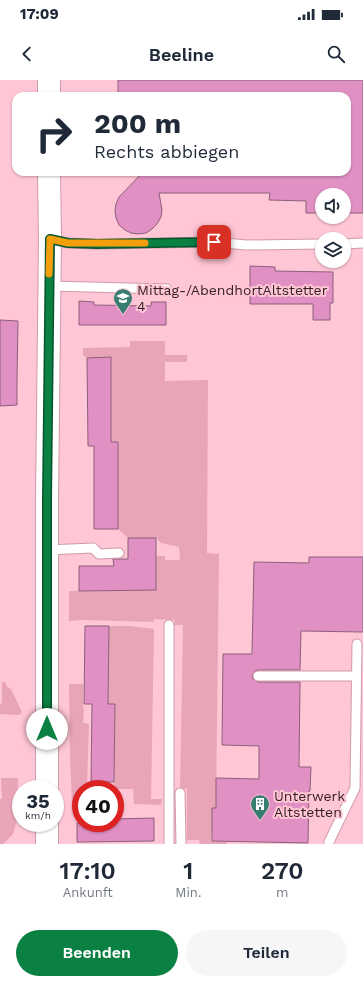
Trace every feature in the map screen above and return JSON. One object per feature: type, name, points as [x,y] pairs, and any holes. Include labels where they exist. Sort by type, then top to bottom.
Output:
[{"type":"street","points":[[49,80],[49,92]]},
{"type":"street","points":[[47,780],[49,176]]},
{"type":"street","points":[[47,832],[47,844]]},
{"type":"lane","points":[[50,239],[68,243],[97,244],[214,242],[246,245],[315,244]]},
{"type":"lane","points":[[351,244],[363,243]]},
{"type":"lane","points":[[49,286],[167,289]]},
{"type":"lane","points":[[47,550],[92,548],[99,554],[119,553]]},
{"type":"lane","points":[[168,844],[169,625]]},
{"type":"lane","points":[[329,844],[355,788],[357,644]]},
{"type":"lane","points":[[258,676],[356,676]]},
{"type":"lane","points":[[180,793],[181,844]]},
{"type":"shaded area","points":[[130,341],[165,341],[165,355],[187,355],[187,362],[165,362],[165,381],[208,380],[207,553],[219,554],[216,808],[211,841],[227,841],[227,844],[200,844],[199,840],[187,840],[187,789],[180,788],[183,625],[174,625],[175,620],[154,619],[154,622],[69,621],[69,591],[156,590],[156,556],[165,556],[165,560],[180,560],[179,547],[161,543],[156,538],[128,538],[118,529],[118,442],[111,442],[111,358],[87,358],[83,355],[83,348],[130,347]]},
{"type":"shaded area","points":[[109,626],[130,626],[154,629],[151,799],[162,799],[161,805],[134,804],[133,789],[124,789],[124,780],[114,780],[115,704],[108,704]]},
{"type":"shaded area","points":[[2,682],[5,682],[7,687],[11,689],[22,712],[21,714],[0,714],[0,704],[2,703]]},
{"type":"shaded area","points":[[69,684],[83,684],[83,723],[89,724],[87,780],[72,780],[72,803]]},
{"type":"shaded area","points":[[1,778],[18,778],[18,780],[12,780],[12,832],[14,832],[3,844],[0,844],[0,799],[2,799]]},
{"type":"building","points":[[118,80],[363,80],[363,213],[351,213],[351,188],[315,188],[315,213],[306,213],[306,201],[269,200],[270,193],[159,193],[162,210],[161,217],[152,229],[146,233],[138,234],[131,233],[119,225],[115,211],[116,204],[119,197],[139,176],[351,176],[351,92],[118,92]]},
{"type":"building","points":[[250,266],[275,267],[275,271],[333,272],[333,303],[330,303],[330,320],[313,320],[313,304],[250,304]]},
{"type":"building","points":[[79,301],[94,302],[94,305],[151,306],[151,302],[166,302],[166,325],[79,325]]},
{"type":"building","points":[[0,320],[18,321],[17,405],[0,406]]},
{"type":"building","points":[[111,357],[111,442],[118,442],[118,529],[94,529],[94,446],[88,446],[87,358]]},
{"type":"building","points":[[128,538],[156,538],[156,590],[79,591],[79,566],[114,566],[113,559],[128,559]]},
{"type":"building","points":[[309,557],[363,557],[363,632],[301,631],[300,670],[258,670],[255,671],[252,676],[253,679],[258,682],[300,682],[299,767],[311,767],[308,843],[212,841],[212,808],[216,808],[216,778],[259,779],[259,746],[222,745],[223,654],[252,654],[254,562],[309,563]]},
{"type":"building","points":[[85,626],[109,626],[108,704],[115,704],[114,780],[91,780],[92,704],[84,704]]},
{"type":"building","points":[[154,818],[154,841],[77,842],[77,832],[124,832],[124,819]]},
{"type":"slow traffic","points":[[49,274],[50,239],[68,243],[145,243]]},
{"type":"place","name":"Mittag-/AbendhortAltstetter 4","points":[[123,315]]},
{"type":"place","name":"Unterwerk Altstetten","points":[[260,821]]},
{"type":"route","points":[[47,729],[48,313],[50,239],[68,243],[97,244],[214,242]]}]
